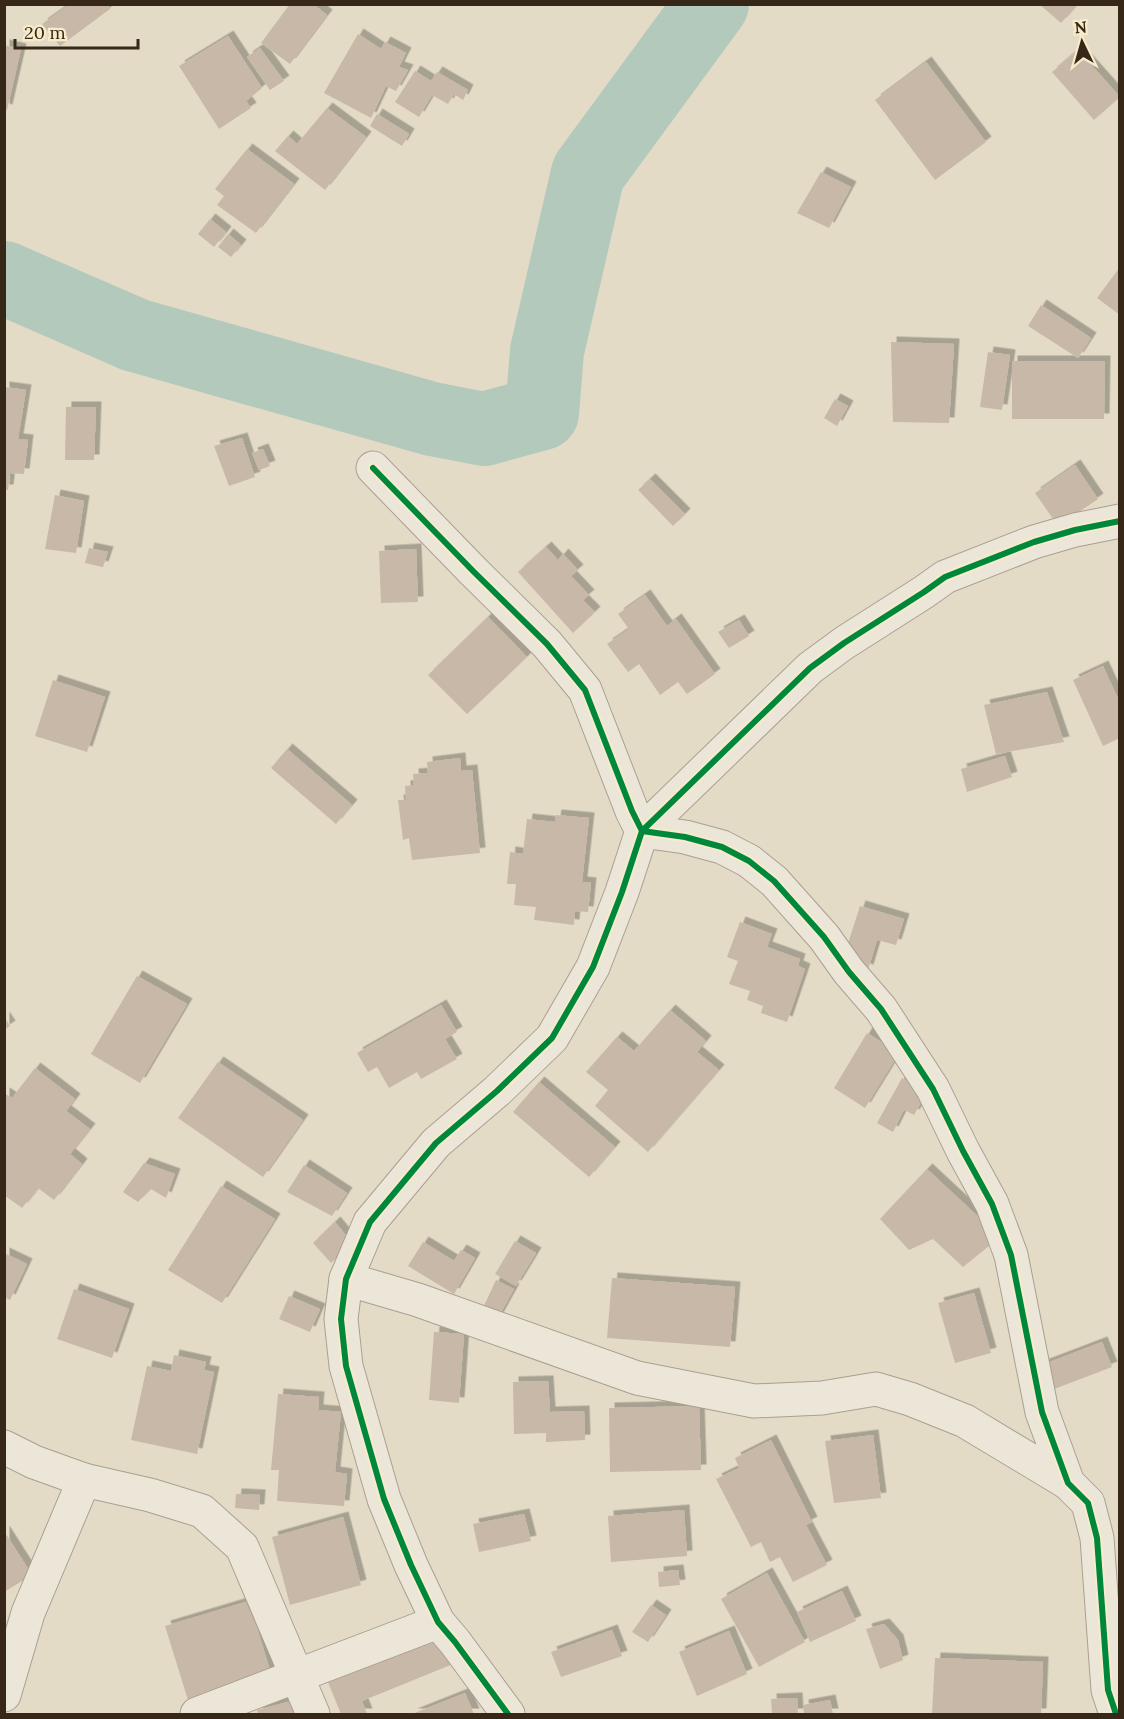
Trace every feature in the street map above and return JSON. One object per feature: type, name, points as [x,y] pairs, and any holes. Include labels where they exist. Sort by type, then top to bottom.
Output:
[{"type":"street","points":[[374,468],[547,644],[585,690],[642,831]]},
{"type":"street","points":[[508,1714],[455,1641],[438,1622],[411,1565],[384,1499],[346,1366],[341,1319],[346,1279],[370,1222],[436,1143],[497,1091],[552,1038],[593,967],[622,892],[642,831],[810,668],[945,577],[1034,542],[1075,530],[1119,521]]},
{"type":"street","points":[[642,831],[685,837],[722,847],[749,861],[774,881],[824,937],[906,1044],[933,1089],[992,1204],[1011,1255],[1042,1412],[1068,1483]]},
{"type":"street","points":[[346,1279],[418,1300],[637,1377],[754,1401],[822,1398],[876,1389],[910,1399],[965,1421],[1068,1483],[1088,1503],[1097,1538],[1107,1690],[1116,1714]]},
{"type":"street","points":[[4,1447],[34,1462],[84,1480],[150,1495],[202,1511],[243,1547],[313,1714]]},
{"type":"street","points":[[4,1695],[28,1613],[84,1480]]},
{"type":"street","points":[[198,1714],[438,1622]]},
{"type":"building","points":[[290,4],[313,4],[327,15],[290,64],[261,43]]},
{"type":"building","points":[[1039,4],[1078,4],[1061,23]]},
{"type":"building","points":[[69,5],[108,5],[110,9],[60,46],[42,24]]},
{"type":"building","points":[[358,34],[381,49],[385,42],[406,53],[399,67],[408,70],[396,91],[386,86],[371,118],[324,93]]},
{"type":"building","points":[[228,36],[262,88],[246,101],[251,108],[219,129],[179,66]]},
{"type":"building","points":[[4,45],[21,49],[7,110],[4,109]]},
{"type":"building","points":[[260,48],[284,81],[270,90],[247,57]]},
{"type":"building","points":[[1078,50],[1120,97],[1094,120],[1052,72]]},
{"type":"building","points":[[926,62],[986,142],[935,180],[875,100]]},
{"type":"building","points":[[415,71],[431,81],[437,72],[468,90],[463,100],[454,94],[448,104],[432,95],[419,117],[395,102]]},
{"type":"building","points":[[327,108],[366,137],[325,190],[275,151],[288,136],[297,144]]},
{"type":"building","points":[[377,114],[409,134],[402,146],[370,126]]},
{"type":"building","points":[[247,149],[294,184],[256,233],[217,205],[224,196],[215,189]]},
{"type":"building","points":[[821,172],[851,187],[829,228],[797,213]]},
{"type":"building","points":[[210,219],[226,232],[214,247],[198,234]]},
{"type":"building","points":[[228,234],[241,245],[231,257],[218,247]]},
{"type":"building","points":[[1120,267],[1120,315],[1097,298]]},
{"type":"building","points":[[1041,305],[1091,338],[1078,358],[1028,326]]},
{"type":"building","points":[[891,342],[954,344],[949,423],[893,422]]},
{"type":"building","points":[[988,352],[1010,355],[1002,410],[980,407]]},
{"type":"building","points":[[1012,361],[1105,361],[1104,419],[1012,419]]},
{"type":"building","points":[[4,387],[26,390],[18,439],[28,440],[24,474],[10,473],[8,490],[4,490]]},
{"type":"building","points":[[835,399],[848,406],[837,426],[824,418]]},
{"type":"building","points":[[66,407],[96,407],[94,460],[65,460]]},
{"type":"building","points":[[242,438],[255,477],[229,486],[214,446]]},
{"type":"building","points":[[263,449],[270,466],[259,470],[252,453]]},
{"type":"building","points":[[1075,465],[1098,499],[1058,526],[1035,493]]},
{"type":"building","points":[[650,479],[685,514],[673,526],[638,490]]},
{"type":"building","points":[[55,495],[84,501],[76,553],[45,549]]},
{"type":"building","points":[[546,547],[558,560],[563,554],[578,570],[571,576],[589,595],[583,600],[595,612],[573,633],[518,572]]},
{"type":"building","points":[[89,548],[108,552],[103,567],[85,563]]},
{"type":"building","points":[[416,549],[418,602],[381,603],[379,551]]},
{"type":"building","points":[[645,595],[667,626],[676,619],[715,674],[687,694],[678,682],[660,695],[639,664],[628,672],[607,644],[629,629],[618,614]]},
{"type":"building","points":[[488,617],[527,657],[467,714],[428,675]]},
{"type":"building","points":[[739,620],[749,636],[729,648],[718,632]]},
{"type":"building","points":[[1103,666],[1120,703],[1120,738],[1103,746],[1073,680]]},
{"type":"building","points":[[53,680],[105,697],[87,752],[35,736]]},
{"type":"building","points":[[1047,692],[1064,742],[996,754],[984,705]]},
{"type":"building","points":[[287,749],[352,805],[336,824],[271,768]]},
{"type":"building","points":[[1005,756],[1012,777],[967,792],[961,769]]},
{"type":"building","points":[[460,758],[461,771],[472,770],[480,853],[412,860],[409,838],[403,840],[398,800],[406,800],[405,786],[414,785],[413,774],[428,773],[427,762]]},
{"type":"building","points":[[556,815],[589,818],[582,882],[591,883],[588,912],[575,911],[574,925],[534,920],[536,907],[514,905],[516,884],[507,884],[510,852],[523,854],[527,819],[555,822]]},
{"type":"building","points":[[860,906],[904,919],[896,945],[877,940],[868,970],[842,962]]},
{"type":"building","points":[[740,922],[772,934],[767,947],[800,959],[798,966],[805,969],[787,1022],[761,1013],[763,1006],[747,1000],[750,991],[729,984],[738,961],[727,957]]},
{"type":"building","points":[[137,976],[187,1004],[140,1083],[91,1054]]},
{"type":"building","points":[[441,1005],[457,1032],[445,1039],[457,1059],[421,1079],[417,1072],[389,1088],[377,1067],[368,1072],[357,1053]]},
{"type":"building","points":[[670,1010],[706,1041],[697,1052],[719,1070],[648,1152],[595,1106],[608,1090],[586,1072],[617,1037],[634,1051]]},
{"type":"building","points":[[4,1017],[10,1026],[4,1030]]},
{"type":"building","points":[[867,1033],[899,1053],[865,1108],[834,1088]]},
{"type":"building","points":[[218,1062],[303,1120],[263,1177],[178,1118]]},
{"type":"building","points":[[35,1068],[75,1099],[66,1111],[90,1129],[70,1154],[82,1164],[54,1200],[38,1188],[22,1208],[4,1195],[4,1093],[12,1098]]},
{"type":"building","points":[[902,1078],[927,1092],[914,1115],[904,1110],[893,1132],[877,1123]]},
{"type":"building","points":[[539,1082],[615,1147],[589,1177],[513,1112]]},
{"type":"building","points":[[144,1163],[175,1174],[166,1198],[151,1189],[138,1202],[123,1192]]},
{"type":"building","points":[[304,1165],[347,1193],[332,1216],[287,1192]]},
{"type":"building","points":[[927,1169],[1000,1237],[963,1267],[933,1239],[909,1250],[880,1219]]},
{"type":"building","points":[[221,1186],[275,1219],[222,1303],[168,1270]]},
{"type":"building","points":[[335,1222],[353,1244],[331,1263],[313,1243]]},
{"type":"building","points":[[515,1241],[536,1253],[516,1286],[495,1274]]},
{"type":"building","points":[[423,1242],[454,1261],[461,1250],[475,1258],[454,1294],[408,1266]]},
{"type":"building","points":[[4,1253],[27,1264],[10,1300],[4,1297]]},
{"type":"building","points":[[612,1278],[735,1287],[730,1347],[607,1338]]},
{"type":"building","points":[[496,1280],[514,1289],[498,1318],[482,1310]]},
{"type":"building","points":[[74,1289],[129,1309],[112,1358],[57,1339]]},
{"type":"building","points":[[974,1293],[991,1353],[955,1363],[938,1303]]},
{"type":"building","points":[[289,1296],[320,1309],[310,1332],[279,1319]]},
{"type":"building","points":[[434,1332],[464,1334],[459,1403],[429,1400]]},
{"type":"building","points":[[1102,1342],[1112,1367],[1049,1391],[1039,1366]]},
{"type":"building","points":[[174,1355],[206,1362],[204,1370],[214,1372],[197,1454],[131,1440],[147,1366],[171,1371]]},
{"type":"building","points":[[548,1381],[550,1412],[584,1411],[585,1440],[546,1442],[546,1433],[514,1434],[513,1382]]},
{"type":"building","points":[[278,1394],[319,1397],[318,1410],[341,1412],[335,1472],[347,1474],[344,1506],[277,1501],[279,1470],[271,1470]]},
{"type":"building","points":[[699,1406],[701,1470],[610,1472],[609,1408]]},
{"type":"building","points":[[873,1435],[881,1498],[834,1503],[825,1441]]},
{"type":"building","points":[[771,1440],[812,1522],[806,1525],[827,1565],[793,1582],[780,1557],[770,1562],[761,1542],[751,1547],[716,1479],[739,1468],[735,1458]]},
{"type":"building","points":[[236,1494],[260,1495],[259,1510],[235,1508]]},
{"type":"building","points":[[684,1510],[687,1556],[611,1562],[608,1516]]},
{"type":"building","points":[[524,1514],[531,1541],[479,1552],[473,1524]]},
{"type":"building","points":[[343,1517],[361,1585],[290,1605],[272,1537]]},
{"type":"building","points":[[4,1531],[32,1575],[4,1592]]},
{"type":"building","points":[[678,1570],[680,1585],[659,1587],[658,1572]]},
{"type":"building","points":[[767,1573],[805,1642],[759,1667],[721,1599]]},
{"type":"building","points":[[842,1591],[856,1621],[810,1642],[797,1612]]},
{"type":"building","points":[[249,1601],[271,1674],[188,1700],[165,1626]]},
{"type":"building","points":[[651,1605],[666,1615],[648,1642],[632,1632]]},
{"type":"building","points":[[884,1624],[898,1640],[903,1660],[880,1669],[866,1629]]},
{"type":"building","points":[[439,1630],[453,1664],[362,1701],[367,1714],[341,1714],[325,1675]]},
{"type":"building","points":[[612,1630],[622,1656],[561,1677],[551,1652]]},
{"type":"building","points":[[729,1631],[747,1674],[697,1696],[679,1652]]},
{"type":"building","points":[[935,1658],[1043,1662],[1041,1714],[932,1714]]},
{"type":"building","points":[[465,1693],[474,1714],[412,1714]]},
{"type":"building","points":[[797,1698],[798,1714],[772,1714],[771,1699]]},
{"type":"building","points":[[299,1699],[304,1714],[258,1714],[257,1710]]},
{"type":"building","points":[[830,1700],[833,1714],[804,1714],[803,1705]]},
{"type":"waterway","points":[[4,278],[135,335],[432,419],[484,429],[542,413],[547,351],[588,173],[712,4]]},
{"type":"cycle path","points":[[373,468],[547,644],[585,690],[642,831],[685,837],[722,847],[749,861],[774,881],[824,937],[849,972],[881,1009],[933,1089],[992,1204],[1011,1255],[1042,1412],[1068,1483],[1088,1503],[1097,1538],[1108,1690],[1116,1714]]},
{"type":"cycle path","points":[[508,1714],[438,1622],[411,1565],[384,1499],[346,1366],[341,1319],[346,1279],[370,1222],[436,1143],[497,1091],[552,1038],[593,967],[622,892],[642,831],[810,668],[945,577],[1034,542],[1075,530],[1120,521]]}]
